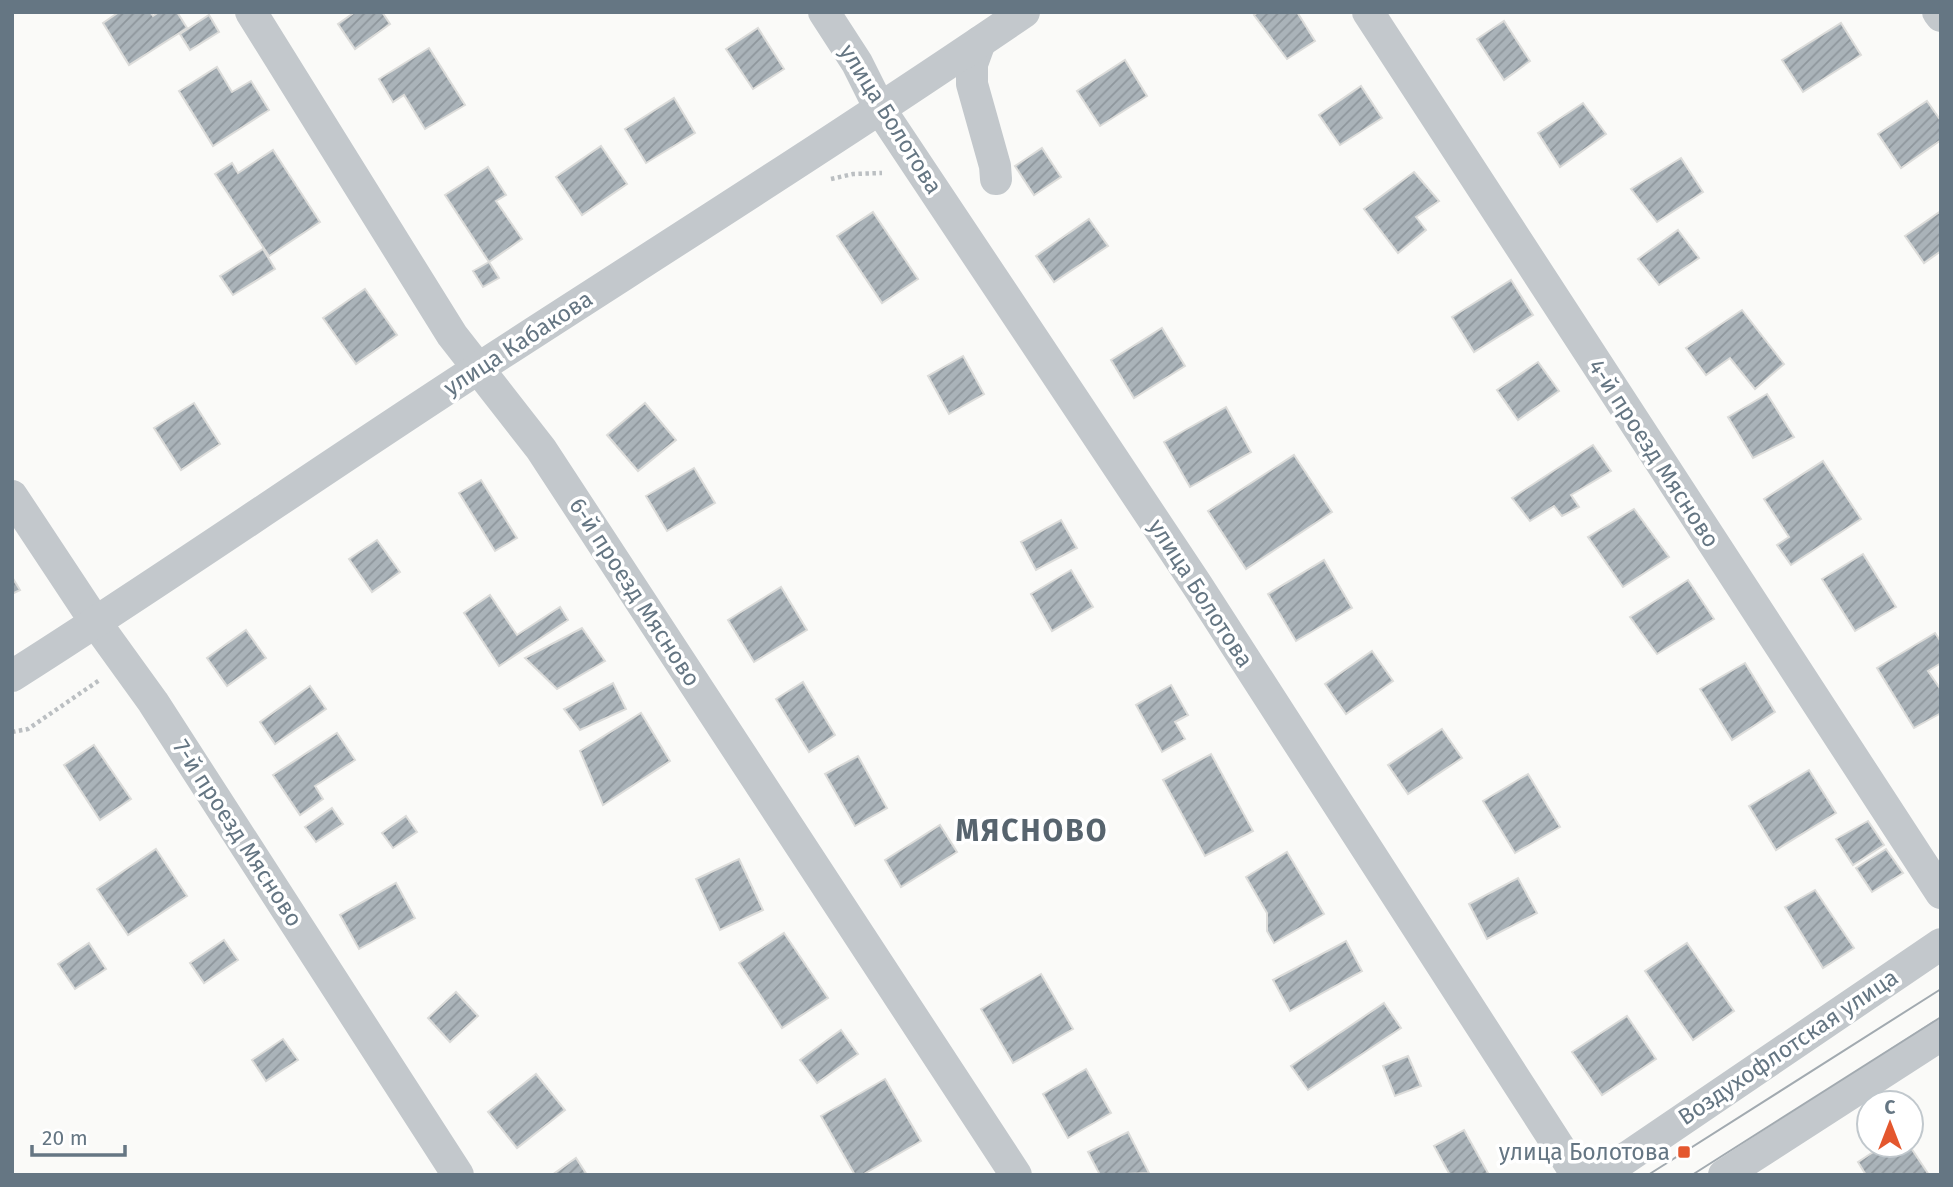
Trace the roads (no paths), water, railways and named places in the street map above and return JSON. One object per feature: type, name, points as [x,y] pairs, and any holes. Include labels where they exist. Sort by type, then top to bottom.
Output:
[{"type":"street","name":"6-й проезд Мясново","points":[[251,12],[452,335],[541,449],[1016,1175]]},
{"type":"street","name":"улица Болотова","points":[[824,12],[857,63],[880,109],[1197,585],[1577,1175]]},
{"type":"street","name":"улица Кабакова","points":[[12,676],[478,369],[880,109],[1024,12]]},
{"type":"street","name":"4-й проезд Мясново","points":[[1368,12],[1941,893]]},
{"type":"street","points":[[980,42],[972,64],[972,84],[992,154],[996,179]]},
{"type":"street","name":"7-й проезд Мясново","points":[[12,496],[96,623],[161,714],[458,1175]]},
{"type":"street","name":"Воздухофлотская улица","points":[[1601,1175],[1941,944]]},
{"type":"street","points":[[1724,1175],[1941,1035]]},
{"type":"tram line","points":[[1648,1175],[1941,989]]},
{"type":"tram line","points":[[1692,1175],[1941,1017]]},
{"type":"place","name":"улица Болотова","points":[[1684,1152]]},
{"type":"district","name":"МЯСНОВО","points":[[1032,831]]}]
